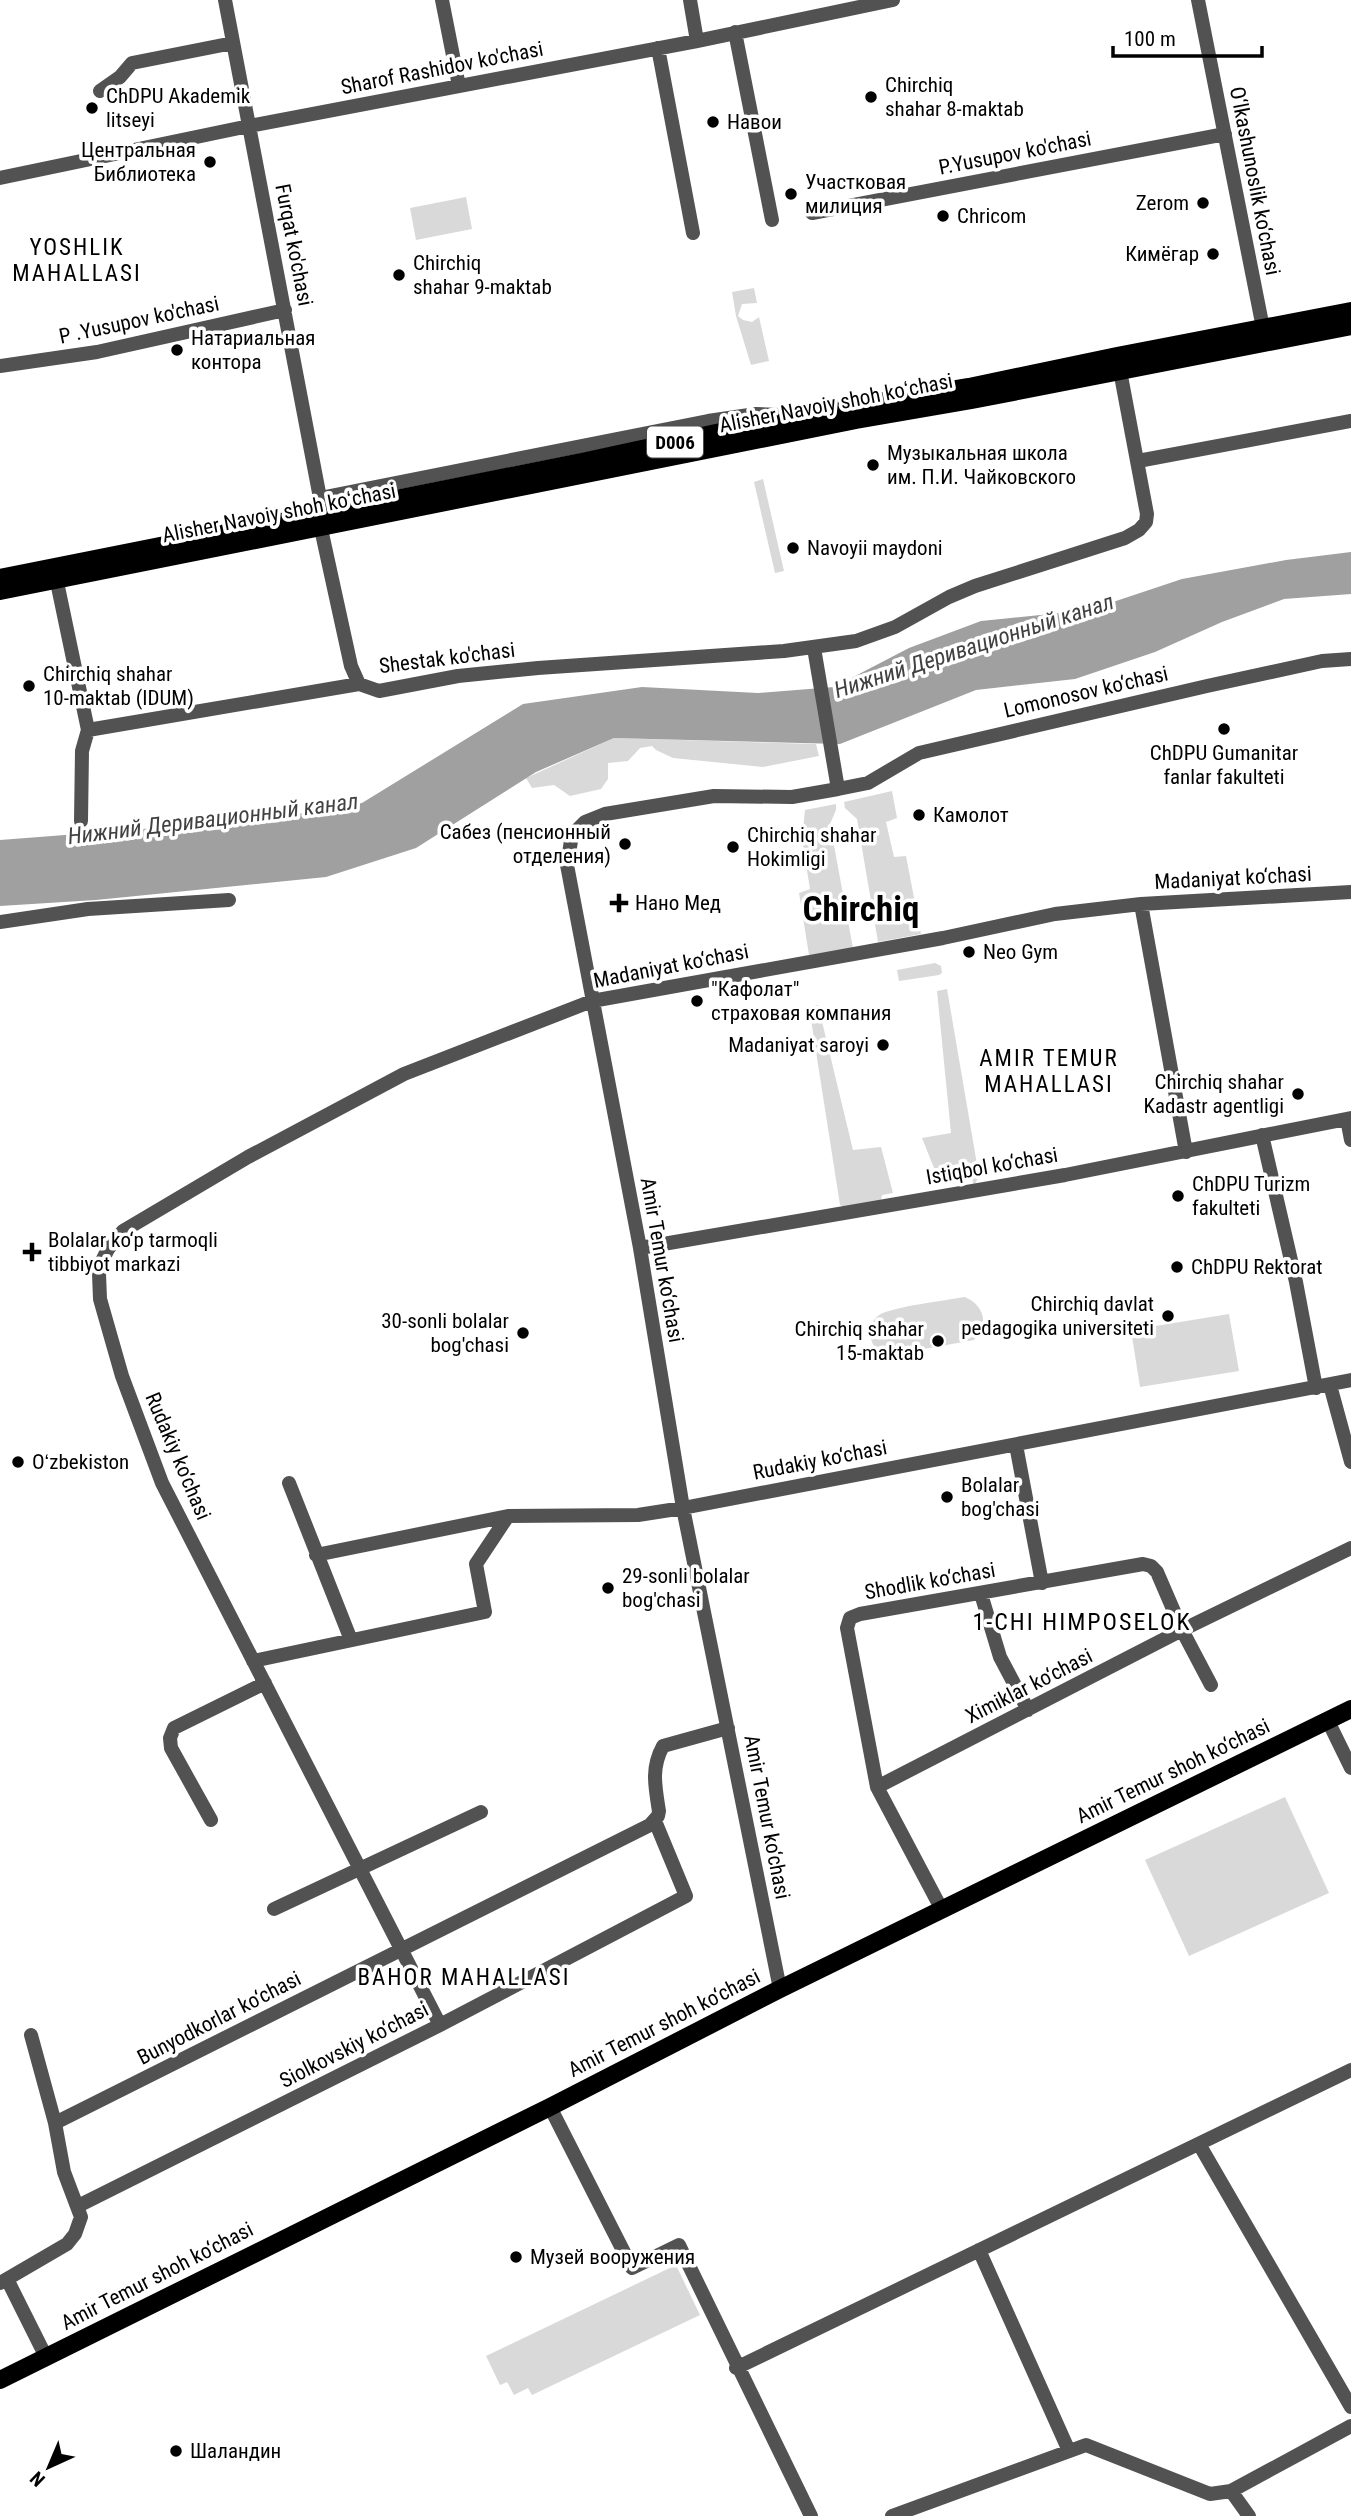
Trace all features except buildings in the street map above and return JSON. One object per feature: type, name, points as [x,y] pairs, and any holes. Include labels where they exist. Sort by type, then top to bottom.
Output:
[{"type":"main road","name":"Alisher Navoiy shoh koʻchasi","points":[[0,591],[57,582],[321,514],[1119,363],[1263,328],[1351,311]]},
{"type":"main road","name":"Alisher Navoiy shoh koʻchasi","points":[[0,578],[795,416],[1351,326]]},
{"type":"main road","name":"Amir Temur shoh ko‘chasi","points":[[0,2380],[550,2107],[780,1989],[1351,1709]]},
{"type":"street","name":"Furqat ko'chasi","points":[[225,0],[321,514],[351,666],[359,684]]},
{"type":"street","points":[[442,0],[459,86]]},
{"type":"street","points":[[690,0],[697,41]]},
{"type":"street","name":"Sharof Rashidov ko'chasi","points":[[0,178],[249,126],[697,41],[893,0]]},
{"type":"street","name":"O‘lkashunoslik ko‘chasi","points":[[1198,0],[1263,328]]},
{"type":"street","points":[[734,32],[772,220]]},
{"type":"street","points":[[100,91],[120,77],[132,63],[233,43]]},
{"type":"street","points":[[659,48],[693,233]]},
{"type":"street","name":"P.Yusupov ko'chasi","points":[[812,213],[1225,134]]},
{"type":"street","name":"P .Yusupov ko'chasi","points":[[0,366],[97,352],[285,310]]},
{"type":"street","name":"Shestak ko'chasi","points":[[88,730],[359,684],[379,691],[458,676],[814,648],[856,641],[895,627],[940,601],[975,586],[1109,544],[1139,530],[1146,522],[1147,514],[1119,363]]},
{"type":"street","points":[[1138,461],[1351,421]]},
{"type":"street","points":[[57,582],[88,730],[82,751],[81,821]]},
{"type":"street","points":[[814,648],[838,789]]},
{"type":"street","name":"Lomonosov ko‘chasi","points":[[838,789],[868,783],[919,753],[1322,661],[1351,659]]},
{"type":"street","name":"Amir Temur ko‘chasi","points":[[780,1989],[683,1507],[640,1248],[568,865],[572,835],[593,818],[605,814],[714,796],[792,797],[838,789]]},
{"type":"street","name":"Madaniyat ko‘chasi","points":[[100,1299],[99,1274],[108,1249],[122,1231],[248,1157],[404,1074],[592,1002],[943,938],[1055,914],[1141,904],[1351,892]]},
{"type":"street","points":[[0,922],[88,909],[229,900]]},
{"type":"street","points":[[1141,904],[1186,1152]]},
{"type":"street","points":[[1349,1119],[1351,1140]]},
{"type":"street","name":"Istiqbol ko‘chasi","points":[[640,1248],[1186,1152],[1349,1119]]},
{"type":"street","points":[[1262,1135],[1323,1386],[1351,1462]]},
{"type":"street","name":"Rudakiy ko‘chasi","points":[[100,1299],[122,1376],[162,1483],[253,1661]]},
{"type":"street","name":"Rudakiy ko‘chasi","points":[[316,1555],[508,1516],[638,1514],[683,1507],[1351,1380]]},
{"type":"street","points":[[1016,1444],[1042,1583]]},
{"type":"street","points":[[289,1483],[351,1640]]},
{"type":"street","points":[[440,2025],[253,1661],[485,1612],[476,1564],[508,1516]]},
{"type":"street","name":"Ximiklar ko‘chasi","points":[[877,1787],[1182,1630],[1351,1548]]},
{"type":"street","name":"Shodlik ko‘chasi","points":[[942,1910],[877,1787],[846,1628],[850,1618],[860,1614],[1143,1564],[1151,1566],[1157,1572],[1182,1630],[1211,1685]]},
{"type":"street","points":[[981,1594],[1000,1657],[1028,1710]]},
{"type":"street","points":[[211,1820],[171,1748],[170,1738],[174,1728],[265,1684]]},
{"type":"street","points":[[1328,1721],[1351,1768]]},
{"type":"street","points":[[655,1821],[659,1811],[653,1774],[663,1746],[728,1728]]},
{"type":"street","points":[[274,1909],[481,1812]]},
{"type":"street","name":"Bunyodkorlar ko‘chasi","points":[[55,2123],[655,1821]]},
{"type":"street","name":"Siolkovskiy ko‘chasi","points":[[78,2206],[440,2025],[686,1896],[655,1821]]},
{"type":"street","points":[[31,2035],[55,2123],[64,2172],[81,2217],[66,2244],[3,2281],[46,2357]]},
{"type":"street","points":[[736,2368],[1351,2070]]},
{"type":"street","points":[[550,2107],[632,2268],[679,2245],[736,2368],[810,2516]]},
{"type":"street","points":[[1199,2144],[1351,2407]]},
{"type":"street","points":[[979,2250],[1069,2451]]},
{"type":"street","points":[[892,2516],[1086,2445],[1210,2494],[1231,2491],[1351,2426]]},
{"type":"street","points":[[1231,2491],[1249,2516]]},
{"type":"shaded area","points":[[466,197],[472,229],[416,240],[410,208]]},
{"type":"shaded area","points":[[754,288],[757,303],[742,304],[738,316],[752,322],[759,317],[769,361],[751,365],[736,316],[732,292]]},
{"type":"shaded area","points":[[763,479],[784,571],[775,573],[754,482]]},
{"type":"shaded area","points":[[614,738],[816,744],[819,756],[763,767],[673,758],[652,746],[640,748],[628,761],[608,763],[608,779],[601,789],[570,796],[554,785],[532,788],[526,778]]},
{"type":"shaded area","points":[[892,791],[897,818],[886,822],[894,857],[906,856],[921,934],[878,942],[857,819],[845,808],[844,802]]},
{"type":"shaded area","points":[[836,804],[830,824],[853,948],[809,955],[799,893],[810,889],[802,840],[805,810]]},
{"type":"shaded area","points":[[935,963],[941,966],[942,973],[939,975],[899,981],[897,970]]},
{"type":"shaded area","points":[[947,989],[979,1176],[974,1186],[972,1178],[940,1183],[922,1138],[951,1133],[937,991]]},
{"type":"shaded area","points":[[818,1005],[853,1150],[881,1147],[893,1193],[882,1195],[881,1200],[845,1208],[840,1205],[809,1007]]},
{"type":"shaded area","points":[[965,1297],[977,1305],[983,1316],[982,1328],[974,1340],[891,1355],[878,1350],[872,1342],[871,1326],[879,1315],[885,1312]]},
{"type":"shaded area","points":[[1229,1314],[1239,1371],[1140,1387],[1131,1330]]},
{"type":"shaded area","points":[[1285,1797],[1329,1893],[1189,1956],[1145,1860]]},
{"type":"shaded area","points":[[676,2265],[700,2315],[532,2395],[528,2388],[514,2395],[507,2382],[500,2385],[486,2356]]},
{"type":"water","name":"Нижний Деривационный канал","points":[[1351,552],[1351,594],[1284,599],[1222,622],[1155,652],[1075,679],[976,690],[840,744],[614,738],[536,772],[416,848],[326,877],[96,900],[0,906],[0,840],[260,820],[362,803],[523,704],[642,687],[758,693],[834,687],[909,648],[981,621],[1089,610],[1182,579],[1286,560]]},
{"type":"place","name":"Chirchiq shahar 8-maktab","points":[[871,97]]},
{"type":"place","name":"ChDPU Akademik litseyi","points":[[92,108]]},
{"type":"place","name":"Навои","points":[[713,122]]},
{"type":"place","name":"Центральная Библиотека","points":[[210,162]]},
{"type":"place","name":"Участковая милиция","points":[[791,194]]},
{"type":"place","name":"Zerom","points":[[1203,203]]},
{"type":"place","name":"Chricom","points":[[943,216]]},
{"type":"place","name":"Кимёгар","points":[[1213,254]]},
{"type":"place","name":"Chirchiq shahar 9-maktab","points":[[399,275]]},
{"type":"place","name":"Натариальная контора","points":[[177,350]]},
{"type":"place","name":"Музыкальная школа им. П.И. Чайковского","points":[[873,465]]},
{"type":"place","name":"Navoyii maydoni","points":[[793,548]]},
{"type":"place","name":"Chirchiq shahar 10-maktab (IDUM)","points":[[29,686]]},
{"type":"place","name":"ChDPU Gumanitar fanlar fakulteti","points":[[1224,729]]},
{"type":"place","name":"Камолот","points":[[919,815]]},
{"type":"place","name":"Сабез (пенсионный отделения)","points":[[625,844]]},
{"type":"place","name":"Chirchiq shahar Hokimligi","points":[[733,847]]},
{"type":"place","name":"Нано Мед","points":[[619,903]]},
{"type":"place","name":"Neo Gym","points":[[969,952]]},
{"type":"place","name":"\"Кафолат\" страховая компания","points":[[697,1001]]},
{"type":"place","name":"Madaniyat saroyi","points":[[883,1045]]},
{"type":"place","name":"Chirchiq shahar Kadastr agentligi","points":[[1298,1094]]},
{"type":"place","name":"ChDPU Turizm fakulteti","points":[[1178,1196]]},
{"type":"place","name":"Bolalar ko‘p tarmoqli tibbiyot markazi","points":[[32,1252]]},
{"type":"place","name":"ChDPU Rektorat","points":[[1177,1267]]},
{"type":"place","name":"Chirchiq davlat pedagogika universiteti","points":[[1168,1316]]},
{"type":"place","name":"30-sonli bolalar bog'chasi","points":[[523,1333]]},
{"type":"place","name":"Chirchiq shahar 15-maktab","points":[[938,1341]]},
{"type":"place","name":"Oʻzbekiston","points":[[18,1462]]},
{"type":"place","name":"Bolalar bog'chasi","points":[[947,1497]]},
{"type":"place","name":"29-sonli bolalar bog'chasi","points":[[608,1588]]},
{"type":"place","name":"Музей вооружения","points":[[516,2257]]},
{"type":"place","name":"Шаландин","points":[[176,2451]]},
{"type":"district","name":"YOSHLIK MAHALLASI","points":[[77,260]]},
{"type":"district","name":"Chirchiq","points":[[861,909]]},
{"type":"district","name":"AMIR TEMUR MAHALLASI","points":[[1049,1071]]},
{"type":"district","name":"1-CHI HIMPOSELOK","points":[[1082,1622]]},
{"type":"district","name":"BAHOR MAHALLASI","points":[[464,1977]]}]
